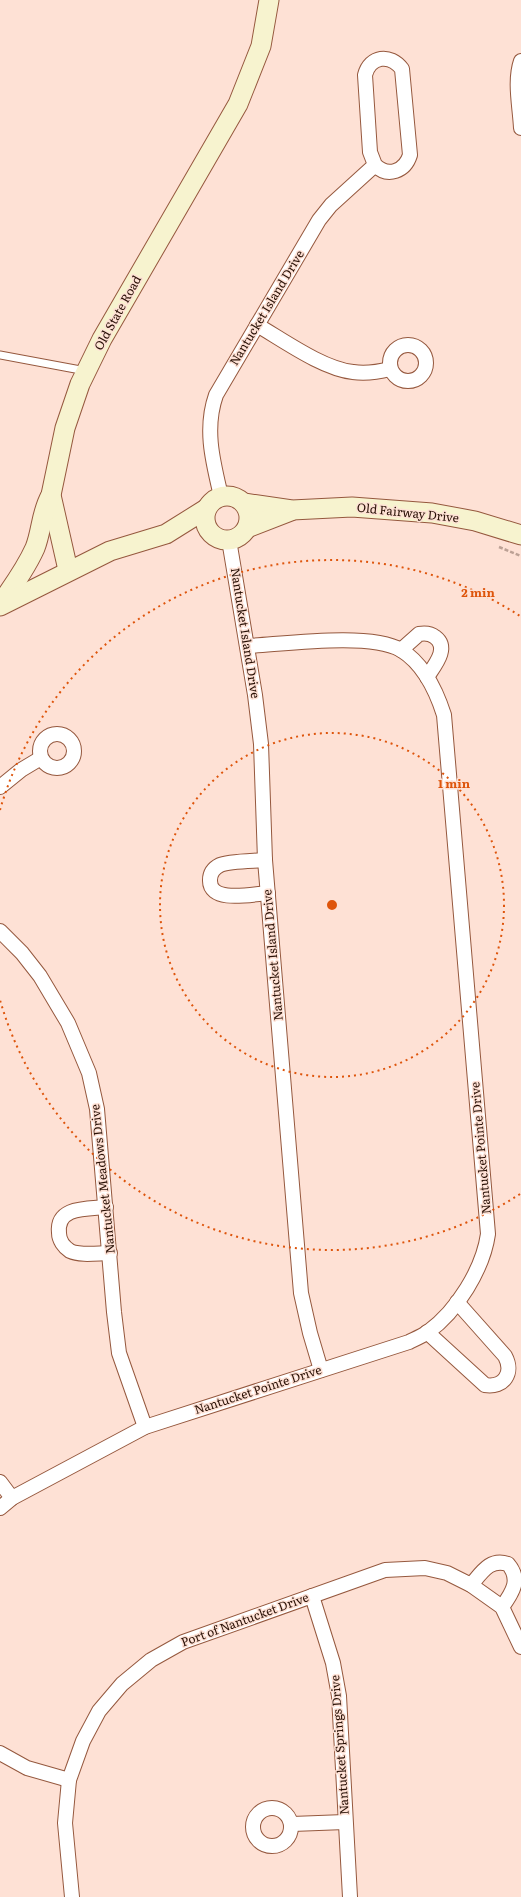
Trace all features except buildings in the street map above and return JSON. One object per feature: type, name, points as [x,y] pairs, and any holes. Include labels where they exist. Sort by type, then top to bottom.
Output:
[{"type":"street","name":"Old State Road","points":[[68,570],[51,495],[65,428],[86,371],[102,339],[238,104],[261,46],[269,0]]},
{"type":"street","points":[[384,58],[392,60],[402,69],[410,155],[404,167],[398,170],[387,172],[380,170],[375,165],[370,152],[365,75],[371,62],[384,58]]},
{"type":"street","points":[[521,61],[518,84],[521,128]]},
{"type":"street","name":"Nantucket Island Drive","points":[[221,496],[210,449],[210,411],[216,395],[319,220],[331,205],[375,165]]},
{"type":"street","points":[[257,325],[322,363],[352,372],[375,373],[390,369]]},
{"type":"street","points":[[0,605],[22,575],[36,547],[44,506],[51,495]]},
{"type":"street","points":[[0,605],[68,570],[110,551],[166,534],[206,509],[215,499],[221,496],[236,497],[244,503],[247,508],[249,522],[242,534],[229,540],[216,538],[211,534],[205,522],[206,509]]},
{"type":"street","name":"Old Fairway Drive","points":[[244,503],[292,510],[352,507],[432,513],[475,521],[521,535]]},
{"type":"street","name":"Old Fairway Drive","points":[[246,528],[292,510]]},
{"type":"street","points":[[166,534],[211,534]]},
{"type":"street","name":"Nantucket Island Drive","points":[[229,540],[248,646],[260,744],[265,860],[301,1293],[310,1333],[321,1370]]},
{"type":"street","points":[[401,650],[419,634],[431,634],[438,639],[441,645],[440,656],[427,677]]},
{"type":"street","name":"Nantucket Pointe Drive","points":[[0,1508],[12,1498],[145,1426],[409,1342],[427,1332],[443,1319],[457,1302],[474,1276],[486,1249],[488,1234],[444,715],[437,695],[427,677],[415,662],[401,650],[379,642],[353,640],[248,646]]},
{"type":"street","points":[[0,787],[21,770],[41,758]]},
{"type":"street","points":[[265,860],[220,865],[212,873],[210,880],[214,891],[224,896],[268,893]]},
{"type":"street","name":"Nantucket Meadows Drive","points":[[0,931],[22,953],[40,976],[68,1023],[88,1073],[97,1109],[114,1312],[120,1353],[145,1426]]},
{"type":"street","points":[[106,1207],[71,1211],[65,1215],[60,1222],[58,1232],[60,1240],[70,1251],[78,1253],[110,1253]]},
{"type":"street","points":[[427,1332],[480,1381],[491,1386],[497,1385],[504,1380],[509,1369],[505,1356],[457,1302]]},
{"type":"street","points":[[0,1482],[12,1498]]},
{"type":"street","points":[[471,1585],[490,1564],[496,1562],[508,1564],[516,1573],[517,1585],[502,1607]]},
{"type":"street","name":"Port of Nantucket Drive","points":[[72,1897],[65,1823],[69,1780],[83,1741],[99,1711],[122,1684],[151,1660],[183,1642],[385,1570],[426,1568],[447,1573],[471,1585],[502,1607],[521,1647]]},
{"type":"street","name":"Nantucket Springs Drive","points":[[312,1596],[334,1662],[338,1696],[350,1897]]},
{"type":"street","points":[[0,1753],[27,1768],[69,1780]]},
{"type":"street","points":[[292,1824],[345,1822]]},
{"type":"lane","points":[[0,355],[86,371]]},
{"type":"path","points":[[498,546],[521,556]]}]
